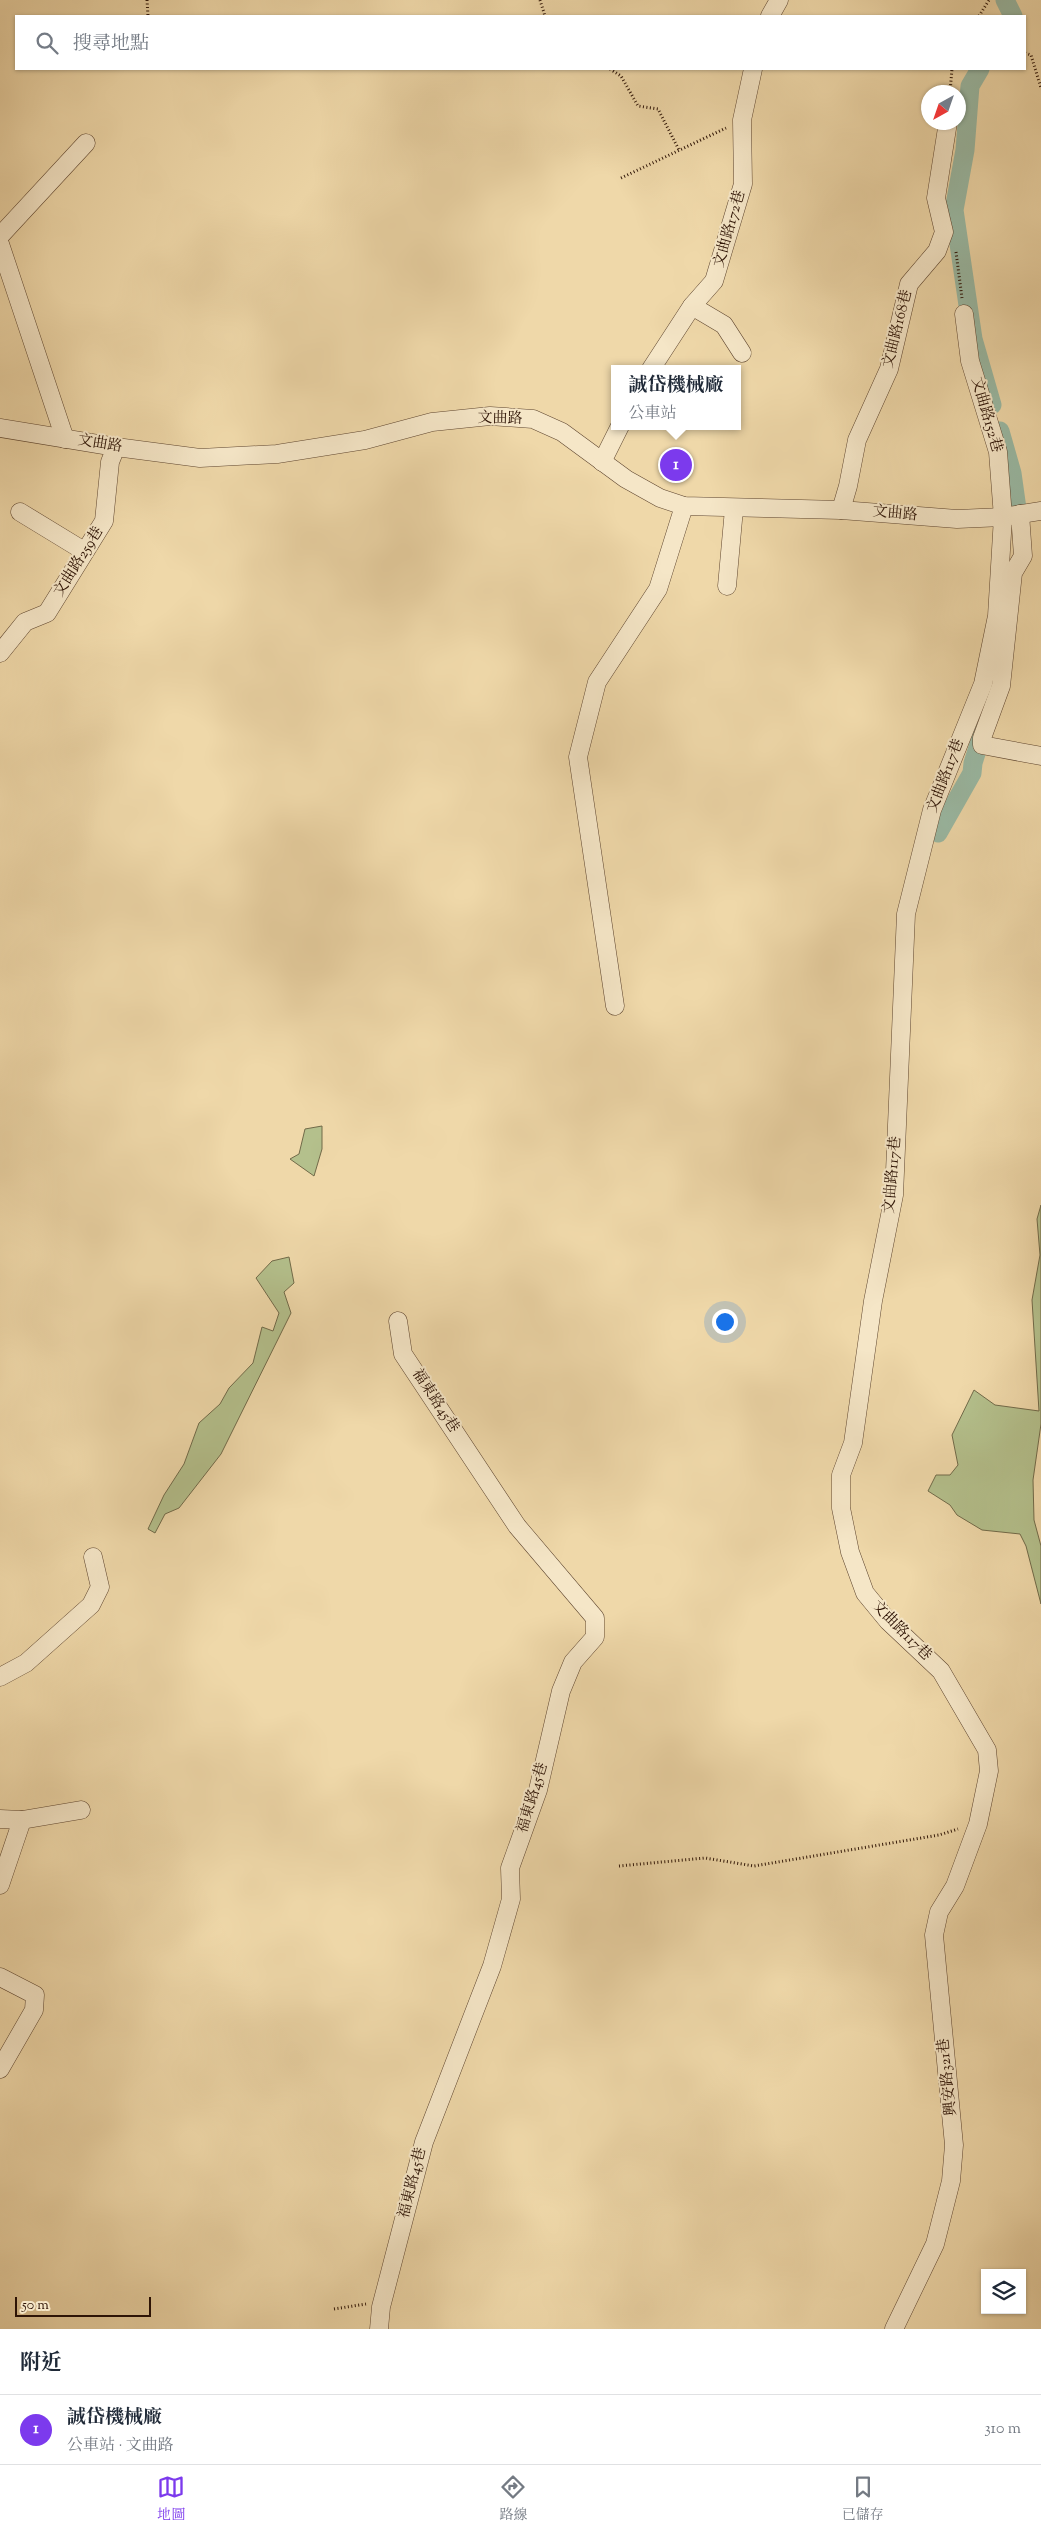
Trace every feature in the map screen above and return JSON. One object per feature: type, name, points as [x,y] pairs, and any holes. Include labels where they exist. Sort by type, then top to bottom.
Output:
[{"type":"street","points":[[771,15],[779,0]]},
{"type":"street","name":"文曲路172巷","points":[[654,365],[692,306],[714,280],[743,184],[742,120],[753,70]]},
{"type":"street","points":[[944,232],[936,198],[947,130]]},
{"type":"street","points":[[0,236],[86,143]]},
{"type":"street","name":"文曲路168巷","points":[[840,510],[848,486],[857,440],[890,370],[909,284],[936,251],[944,232]]},
{"type":"street","points":[[0,244],[65,439]]},
{"type":"street","points":[[692,306],[724,325],[742,353]]},
{"type":"street","name":"文曲路152巷","points":[[964,314],[970,362],[998,452],[1011,515]]},
{"type":"street","name":"文曲路","points":[[0,428],[116,447],[200,458],[277,454],[365,440],[432,422],[490,416],[532,419],[562,432],[602,462],[660,498],[684,506],[734,509],[840,510],[957,519],[1041,511]]},
{"type":"street","points":[[602,462],[618,430]]},
{"type":"street","name":"文曲路259巷","points":[[0,652],[26,622],[47,613],[104,521],[110,462],[116,447]]},
{"type":"street","points":[[615,1006],[578,757],[597,682],[658,589],[684,506]]},
{"type":"street","points":[[727,586],[734,509]]},
{"type":"street","points":[[20,512],[84,552]]},
{"type":"street","points":[[1011,515],[1023,556],[1013,573],[1000,686],[982,738],[982,745],[1041,756]]},
{"type":"street","name":"文曲路117巷","points":[[978,1824],[989,1771],[987,1750],[941,1670],[888,1621],[865,1594],[850,1552],[841,1508],[841,1475],[853,1443],[873,1301],[894,1195],[906,914],[932,810],[984,684],[997,616],[1011,515]]},
{"type":"street","name":"福東路45巷","points":[[379,2329],[381,2307],[424,2142],[492,1966],[511,1899],[510,1868],[538,1790],[561,1692],[573,1662],[595,1637],[595,1618],[517,1526],[403,1354],[398,1321]]},
{"type":"street","points":[[0,1677],[26,1663],[92,1605],[100,1587],[93,1557]]},
{"type":"street","points":[[0,1819],[22,1820],[81,1810]]},
{"type":"street","points":[[0,1885],[22,1820]]},
{"type":"street","name":"興安路321巷","points":[[894,2329],[935,2244],[951,2181],[954,2145],[934,1934],[939,1912],[955,1886],[978,1824]]},
{"type":"street","points":[[0,1977],[35,1995],[34,2010],[0,2069]]},
{"type":"path","points":[[147,0],[148,15]]},
{"type":"path","points":[[540,0],[545,15]]},
{"type":"path","points":[[980,15],[990,0]]},
{"type":"path","points":[[1026,54],[1031,56],[1041,88]]},
{"type":"path","points":[[612,70],[621,76],[638,106],[658,109],[679,150]]},
{"type":"path","points":[[951,85],[952,70]]},
{"type":"path","points":[[621,178],[742,120]]},
{"type":"path","points":[[944,232],[951,236],[956,253],[964,314]]},
{"type":"path","points":[[619,1866],[705,1858],[754,1866],[940,1835],[978,1824]]},
{"type":"path","points":[[334,2309],[362,2303],[381,2307]]},
{"type":"green space","points":[[322,1126],[322,1149],[314,1176],[290,1159],[299,1154],[305,1129]]},
{"type":"green space","points":[[1041,1205],[1041,1424],[1033,1480],[1034,1520],[1041,1546],[1041,1604],[1026,1546],[1020,1534],[982,1530],[957,1515],[950,1505],[928,1491],[936,1475],[950,1475],[958,1465],[952,1435],[974,1390],[995,1405],[1039,1411],[1032,1300],[1040,1255],[1037,1219]]},
{"type":"green space","points":[[289,1257],[294,1283],[284,1292],[291,1313],[221,1454],[179,1508],[165,1514],[155,1533],[148,1529],[164,1495],[184,1464],[199,1423],[220,1404],[229,1388],[253,1363],[262,1327],[273,1331],[279,1313],[256,1278],[272,1261]]},
{"type":"waterway","points":[[1005,0],[1012,15]]},
{"type":"waterway","points":[[979,70],[970,86],[965,150],[954,210],[973,339],[992,405]]},
{"type":"waterway","points":[[1000,431],[1012,473],[1018,516]]},
{"type":"waterway","points":[[938,833],[972,773],[973,763],[984,728]]},
{"type":"place","name":"誠岱機械廠","points":[[676,465]]}]
